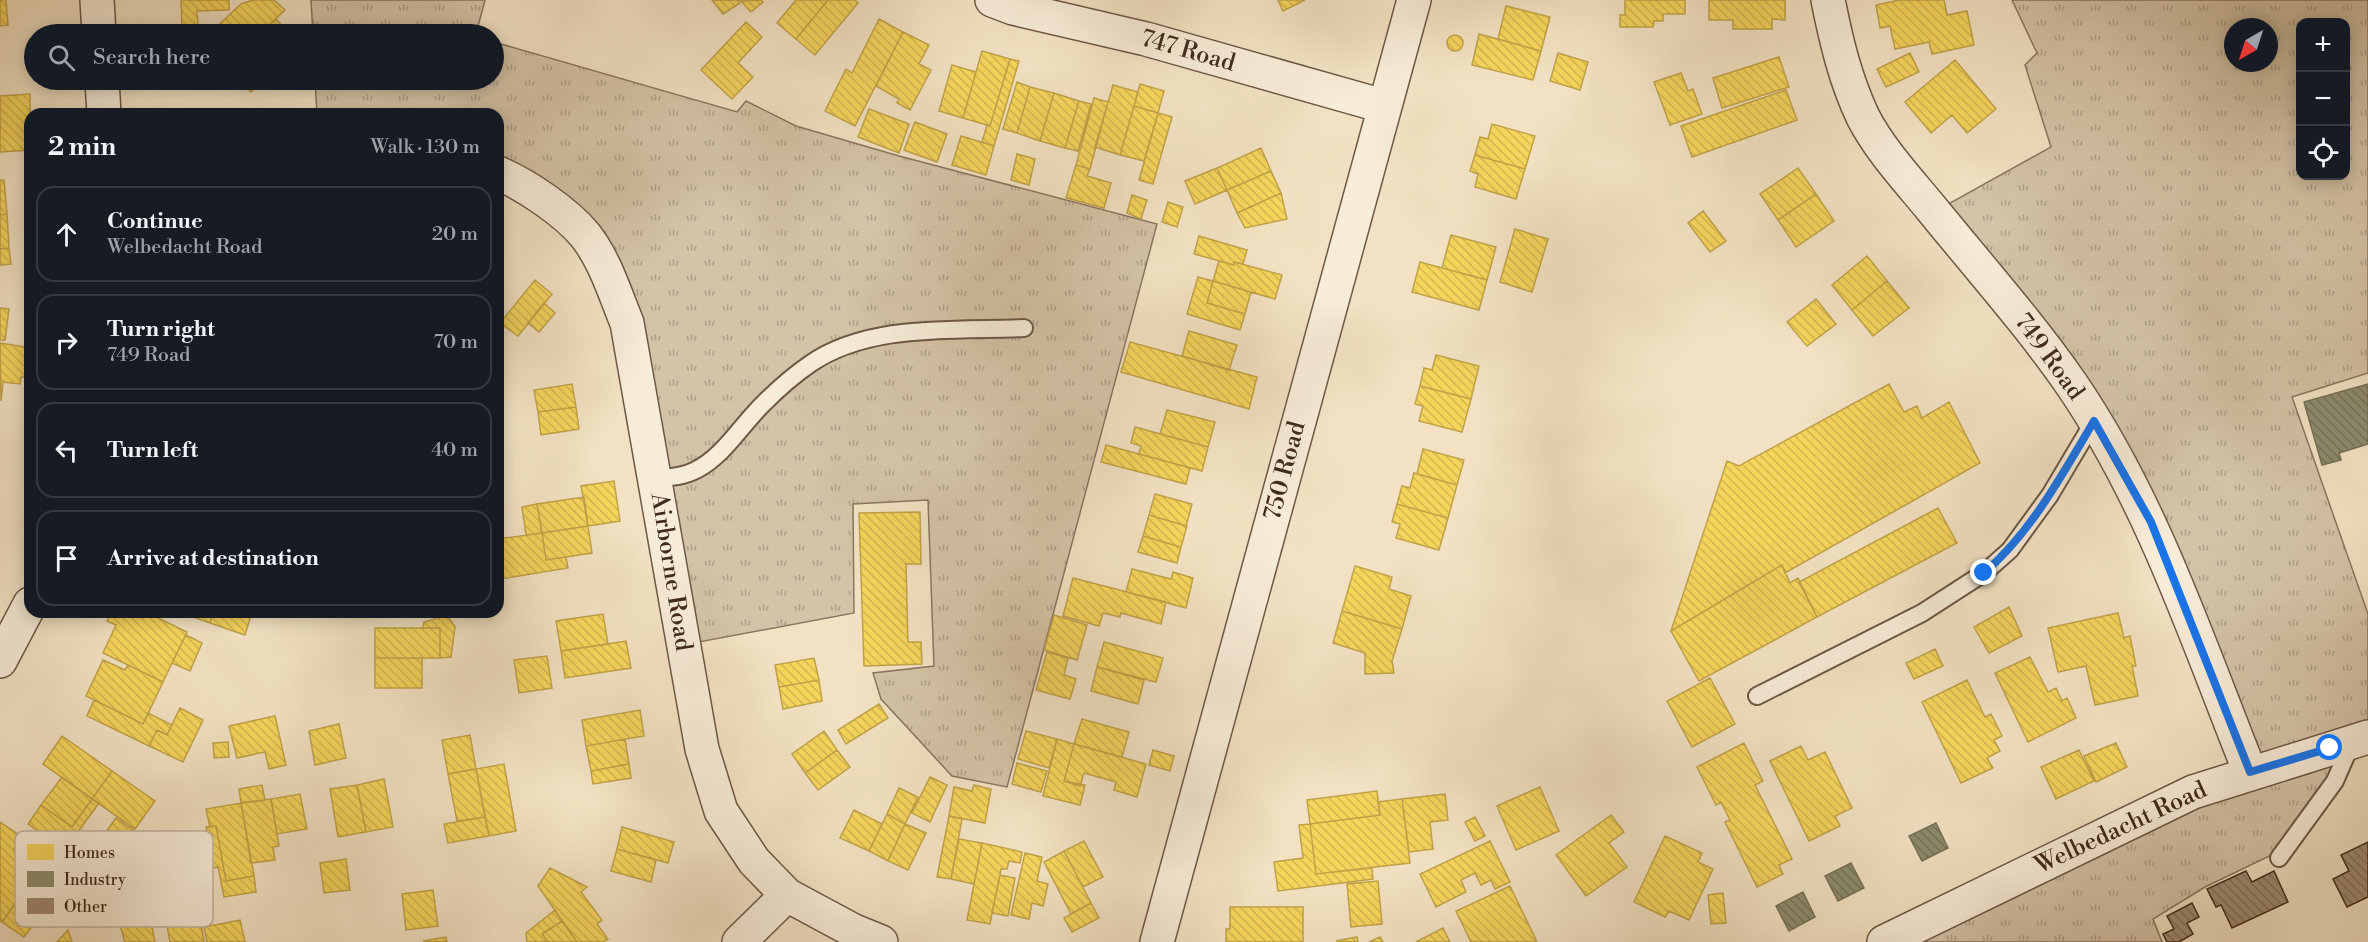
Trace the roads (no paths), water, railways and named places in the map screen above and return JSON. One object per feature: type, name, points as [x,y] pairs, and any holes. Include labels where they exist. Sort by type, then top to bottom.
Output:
[{"type":"street","points":[[97,0],[98,24]]},
{"type":"street","name":"747 Road","points":[[992,0],[1013,8],[1146,39],[1383,106]]},
{"type":"street","name":"750 Road","points":[[1157,942],[1383,106],[1414,0]]},
{"type":"street","name":"749 Road","points":[[1828,0],[1837,47],[1864,119],[1900,171],[2029,328],[2072,385],[2151,522],[2250,772]]},
{"type":"street","points":[[103,90],[104,108]]},
{"type":"street","name":"Airborne Road","points":[[504,176],[545,200],[585,235],[606,270],[627,323],[656,478],[676,614],[702,750],[721,811],[754,861],[787,896],[854,931],[881,942]]},
{"type":"street","points":[[0,661],[24,615]]},
{"type":"street","name":"Welbedacht Road","points":[[1884,942],[2193,792],[2250,772],[2360,739]]},
{"type":"street","points":[[739,942],[787,896]]},
{"type":"lane","points":[[656,478],[687,473],[712,459],[764,403],[810,364],[847,344],[899,334],[1024,328]]},
{"type":"lane","points":[[1757,696],[1922,613],[1984,573],[2010,550],[2050,495],[2094,421]]},
{"type":"lane","points":[[2279,858],[2305,818],[2335,781],[2360,739]]}]
